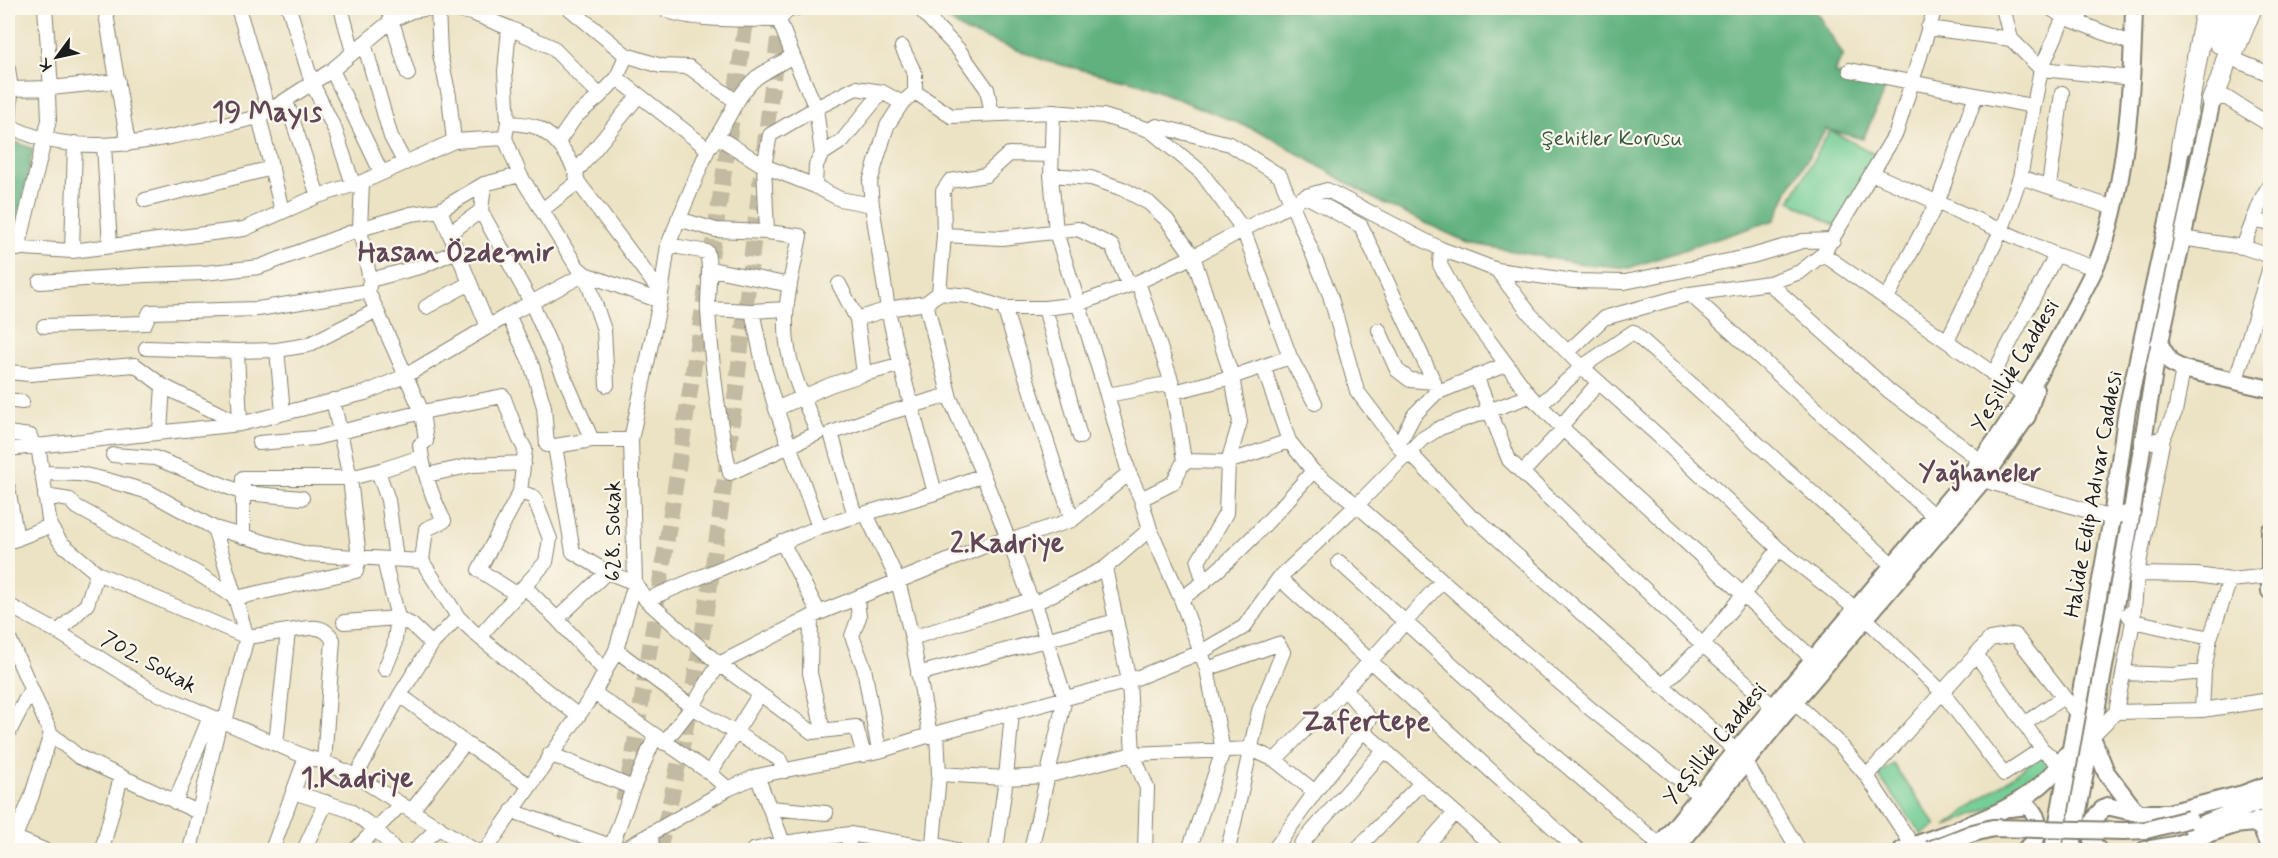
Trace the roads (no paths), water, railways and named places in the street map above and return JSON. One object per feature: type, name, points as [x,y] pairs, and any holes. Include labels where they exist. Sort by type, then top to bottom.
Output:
[{"type":"highway","points":[[2181,147],[2195,8]]},
{"type":"highway","points":[[2181,147],[2206,8]]},
{"type":"highway","points":[[2218,98],[2223,8]]},
{"type":"highway","points":[[2218,98],[2240,8]]},
{"type":"main road","name":"Yeşillik Caddesi","points":[[1664,849],[1699,795],[1741,757],[1794,702],[1893,565],[1981,460],[2025,396],[2055,346],[2095,268],[2114,208],[2126,145],[2132,78],[2134,8]]},
{"type":"main road","name":"Yeşillik Caddesi","points":[[1664,849],[1741,757],[1773,706],[1813,659],[1983,480],[2027,416],[2037,383],[2075,322],[2103,260],[2131,146],[2142,8]]},
{"type":"main road","name":"Halide Edip Adıvar Caddesi","points":[[2071,850],[2144,444],[2159,344],[2181,238],[2218,98]]},
{"type":"main road","name":"Halide Edip Adıvar Caddesi","points":[[2053,850],[2112,518],[2127,410],[2173,198],[2181,147]]},
{"type":"main road","points":[[2159,344],[2171,363],[2183,369],[2271,390]]},
{"type":"main road","points":[[1981,460],[1980,471],[1983,480]]},
{"type":"main road","points":[[2270,534],[2270,584]]},
{"type":"main road","points":[[2092,736],[2106,772],[2137,813]]},
{"type":"main road","points":[[1915,849],[2027,797],[2044,785],[2071,746]]},
{"type":"main road","points":[[2060,810],[2072,802],[2081,801],[2137,813],[2168,813],[2243,794],[2271,784]]},
{"type":"main road","points":[[2194,834],[2243,794],[2253,795],[2267,811],[2271,849]]},
{"type":"main road","points":[[2000,810],[2028,806],[2033,811],[2039,823],[2037,838],[2033,845],[2025,850]]},
{"type":"main road","points":[[2098,850],[2091,838],[2092,823],[2099,811],[2107,806]]},
{"type":"main road","points":[[2234,813],[2267,811]]},
{"type":"main road","points":[[2145,850],[2174,845],[2234,813],[2252,814],[2267,811]]},
{"type":"main road","points":[[1956,850],[1995,837],[2124,840],[2194,834],[2253,823],[2267,811]]},
{"type":"main road","points":[[1915,849],[1993,828],[2135,830],[2166,826],[2194,834]]},
{"type":"street","points":[[45,8],[51,88],[48,95],[49,120],[13,248],[72,250],[244,229],[282,211],[357,183],[454,141],[505,138]]},
{"type":"street","points":[[105,8],[128,144]]},
{"type":"street","points":[[238,8],[264,114],[272,168],[282,211]]},
{"type":"street","points":[[289,8],[312,83],[357,183],[360,229],[369,286],[377,310],[422,411],[426,441],[420,445],[422,457],[433,499],[444,521],[426,529],[422,561],[458,617],[479,638],[577,715]]},
{"type":"street","points":[[341,8],[391,137],[405,163]]},
{"type":"street","points":[[8,69],[11,89],[8,126],[45,139],[104,146],[128,144],[264,114],[332,70],[358,48],[390,14],[411,9],[430,8]]},
{"type":"street","points":[[438,8],[440,54],[454,141]]},
{"type":"street","points":[[445,8],[472,13],[552,48],[600,96]]},
{"type":"street","points":[[569,8],[626,55],[661,66],[689,67],[737,102]]},
{"type":"street","points":[[662,8],[699,17],[779,20]]},
{"type":"street","points":[[779,20],[787,11],[797,8]]},
{"type":"street","points":[[919,8],[958,49],[987,89],[992,114]]},
{"type":"street","points":[[1568,352],[1605,318],[1690,294],[1769,283],[1800,272],[1823,254],[1896,133],[1935,8]]},
{"type":"street","points":[[2002,8],[2010,39],[2041,69],[2132,78]]},
{"type":"street","points":[[2050,8],[2064,17],[2133,44]]},
{"type":"street","points":[[2078,8],[2081,24]]},
{"type":"street","points":[[2255,8],[2218,98],[2271,126]]},
{"type":"street","points":[[390,14],[408,74]]},
{"type":"street","points":[[1947,341],[2002,229],[2020,177],[2041,69],[2064,17]]},
{"type":"street","points":[[779,20],[816,108],[822,154]]},
{"type":"street","points":[[509,28],[505,72],[508,122],[505,138],[520,175],[577,267],[585,274],[660,297]]},
{"type":"street","points":[[1928,28],[2010,39]]},
{"type":"street","points":[[902,46],[915,74],[915,92],[902,104],[887,126],[870,182],[888,309],[899,365],[913,406],[935,493]]},
{"type":"street","points":[[558,142],[576,116],[617,78],[626,55]]},
{"type":"street","name":"628. Sokak","points":[[486,850],[594,693],[616,650],[635,583],[631,440],[660,297],[668,245],[708,149],[718,137],[737,102],[755,79],[793,56]]},
{"type":"street","points":[[2234,59],[2271,74]]},
{"type":"street","points":[[332,70],[381,172]]},
{"type":"street","points":[[1850,70],[2032,106]]},
{"type":"street","points":[[617,78],[708,149]]},
{"type":"street","points":[[11,89],[51,88],[118,81]]},
{"type":"street","points":[[767,232],[764,166],[770,135],[856,88],[882,92],[902,104]]},
{"type":"street","points":[[815,186],[816,165],[822,154],[842,141],[882,92]]},
{"type":"street","points":[[915,92],[951,116],[1053,112],[1103,116],[1150,130],[1201,172],[1243,230],[1290,357],[1315,403]]},
{"type":"street","points":[[2049,186],[2062,93]]},
{"type":"street","points":[[1887,298],[1938,201],[1976,94]]},
{"type":"street","points":[[543,210],[577,177],[639,95]]},
{"type":"street","points":[[286,101],[318,196]]},
{"type":"street","points":[[1053,112],[1050,175],[1056,232],[1129,473],[1207,669],[1223,751],[1189,850]]},
{"type":"street","points":[[508,122],[534,127],[558,142],[577,177],[660,297]]},
{"type":"street","points":[[1150,130],[1157,126],[1230,144],[1280,176],[1330,295],[1357,391],[1398,445],[1472,518],[1476,519],[1741,757],[1799,850]]},
{"type":"street","points":[[718,137],[764,166],[815,186],[840,199],[872,206]]},
{"type":"street","points":[[72,250],[75,143]]},
{"type":"street","points":[[104,146],[110,246]]},
{"type":"street","points":[[857,319],[888,309],[926,303],[939,292],[944,235],[943,191],[950,181],[986,175],[1009,154],[1051,155]]},
{"type":"street","points":[[145,200],[272,168]]},
{"type":"street","points":[[1873,174],[2002,229],[2056,255],[2095,268]]},
{"type":"street","points":[[40,282],[204,273],[259,267],[360,229],[411,214],[440,210],[484,184],[520,175]]},
{"type":"street","points":[[1050,175],[1091,178],[1123,189],[1149,203],[1167,220],[1193,256],[1232,377],[1240,422],[1228,462],[1226,513],[1198,562],[1204,583]]},
{"type":"street","points":[[2020,177],[2114,208]]},
{"type":"street","points":[[484,184],[481,211],[532,304],[592,440]]},
{"type":"street","points":[[2242,247],[2263,196],[2271,184]]},
{"type":"street","points":[[939,292],[969,296],[1004,308],[1045,308],[1078,304],[1134,284],[1193,256],[1306,196],[1328,190],[1442,249],[1497,270],[1574,281],[1625,282],[1752,256],[1803,241],[1833,240]]},
{"type":"street","points":[[1306,196],[1361,226],[1435,388]]},
{"type":"street","points":[[440,210],[488,327]]},
{"type":"street","points":[[449,233],[481,211]]},
{"type":"street","points":[[678,219],[716,230],[800,236],[786,309],[785,330],[793,368],[802,396],[824,433],[860,515],[898,581],[933,734],[939,774],[931,848]]},
{"type":"street","points":[[2253,220],[2271,224]]},
{"type":"street","points":[[944,235],[1002,238],[1078,230],[1112,246],[1134,284],[1173,387],[1184,461],[1173,483],[1141,499]]},
{"type":"street","points":[[2181,238],[2242,247],[2271,256]]},
{"type":"street","points":[[668,245],[707,252],[711,269],[708,309],[724,446],[730,473],[824,433],[949,395]]},
{"type":"street","points":[[1442,249],[1440,265],[1461,303],[1506,365],[1535,400],[1813,659]]},
{"type":"street","points":[[44,326],[145,323],[150,312],[258,309],[369,286],[456,251]]},
{"type":"street","points":[[1823,254],[2025,396]]},
{"type":"street","points":[[1993,375],[2056,255]]},
{"type":"street","points":[[2236,380],[2271,267]]},
{"type":"street","points":[[711,269],[790,285]]},
{"type":"street","points":[[1497,270],[1530,314],[1582,367],[1779,549],[1859,613],[1942,692],[2004,774],[2042,749]]},
{"type":"street","points":[[8,449],[240,424],[365,393],[405,376],[508,315],[585,274]]},
{"type":"street","points":[[585,274],[604,330],[607,385]]},
{"type":"street","points":[[426,307],[470,283]]},
{"type":"street","points":[[1769,283],[1889,391],[1981,460]]},
{"type":"street","points":[[840,284],[857,319],[864,374]]},
{"type":"street","points":[[1690,294],[1935,517]]},
{"type":"street","points":[[926,303],[949,395],[1033,601],[1065,698],[1031,850]]},
{"type":"street","points":[[1004,308],[1072,520]]},
{"type":"street","points":[[1045,308],[1080,437]]},
{"type":"street","points":[[708,309],[753,311],[786,309]]},
{"type":"street","points":[[146,348],[237,351],[277,350],[308,345],[377,310]]},
{"type":"street","points":[[753,311],[764,368],[776,409],[819,527]]},
{"type":"street","points":[[508,315],[532,366],[544,407],[573,552]]},
{"type":"street","points":[[1379,330],[1397,370],[1410,380],[1435,388],[1506,365]]},
{"type":"street","points":[[512,811],[614,849],[651,834],[728,789],[757,776],[879,751],[933,734],[1129,681],[1201,652],[1244,627],[1279,578],[1357,505],[1422,439],[1440,428],[1488,411],[1535,400],[1633,332],[1893,565]]},
{"type":"street","points":[[277,350],[283,412]]},
{"type":"street","points":[[237,351],[240,424]]},
{"type":"street","points":[[1107,395],[1232,377],[1290,357]]},
{"type":"street","points":[[8,372],[30,374],[135,365],[163,386],[240,424]]},
{"type":"street","points":[[776,409],[802,396],[864,374],[899,365]]},
{"type":"street","points":[[1263,366],[1289,441],[1313,471],[1357,505],[1592,710],[1699,795]]},
{"type":"street","points":[[2092,736],[2116,712],[2133,621],[2137,574],[2163,438],[2175,412],[2183,369]]},
{"type":"street","points":[[1476,376],[1509,460],[1703,645],[1773,706]]},
{"type":"street","points":[[1521,473],[1599,382]]},
{"type":"street","points":[[160,431],[163,386]]},
{"type":"street","points":[[1398,445],[1414,415],[1435,388]]},
{"type":"street","points":[[259,443],[315,438],[422,411],[503,396],[524,456],[520,492],[479,570],[521,591],[557,619],[605,671]]},
{"type":"street","points":[[8,400],[22,402]]},
{"type":"street","points":[[45,496],[70,500],[75,507],[197,573],[236,598],[356,571],[359,558],[350,478],[333,400]]},
{"type":"street","points":[[8,433],[30,436],[35,445],[50,526],[61,543],[97,573],[247,637],[321,628],[328,631],[333,639],[324,762]]},
{"type":"street","points":[[107,480],[115,436]]},
{"type":"street","points":[[2144,444],[2163,438]]},
{"type":"street","points":[[427,475],[524,456],[551,446],[592,440],[631,440]]},
{"type":"street","points":[[1184,461],[1228,462],[1289,441]]},
{"type":"street","points":[[113,455],[155,458],[243,494],[302,498]]},
{"type":"street","points":[[243,537],[243,478],[350,478],[422,457]]},
{"type":"street","points":[[378,471],[387,500],[390,560],[398,618],[394,647],[385,669]]},
{"type":"street","points":[[1181,599],[1204,583],[1269,521],[1313,471]]},
{"type":"street","points":[[41,473],[80,474],[149,492],[214,528],[306,554],[422,561]]},
{"type":"street","points":[[614,849],[633,788],[660,740],[692,707],[719,664],[815,615],[898,581],[998,541],[1009,541],[1072,520],[1129,473]]},
{"type":"street","points":[[646,600],[819,527],[935,493],[983,475]]},
{"type":"street","points":[[1983,480],[2112,518],[2132,511]]},
{"type":"street","points":[[8,488],[12,540],[50,526]]},
{"type":"street","points":[[479,638],[546,562],[550,539],[534,497],[520,492]]},
{"type":"street","points":[[190,850],[218,720],[247,637],[214,528]]},
{"type":"street","points":[[912,638],[1033,601],[1105,568],[1150,529]]},
{"type":"street","points":[[550,539],[607,572],[635,583],[646,600],[719,664],[813,732],[856,727],[864,755]]},
{"type":"street","points":[[782,542],[815,615],[810,673],[823,731]]},
{"type":"street","points":[[1662,686],[1703,645],[1779,549]]},
{"type":"street","points":[[1339,562],[1531,736],[1664,849]]},
{"type":"street","points":[[1105,568],[1129,681],[1133,754],[1147,788],[1145,850]]},
{"type":"street","points":[[557,619],[607,572]]},
{"type":"street","points":[[58,632],[87,604],[97,573]]},
{"type":"street","points":[[2137,574],[2197,575],[2270,584]]},
{"type":"street","points":[[1279,578],[1578,850]]},
{"type":"street","points":[[2202,710],[2204,672],[2210,638],[2230,580]]},
{"type":"street","points":[[1275,760],[1345,689],[1442,581]]},
{"type":"street","points":[[2115,598],[2133,621],[2210,638]]},
{"type":"street","points":[[857,599],[859,617],[852,636],[864,668],[879,751]]},
{"type":"street","name":"702. Sokak","points":[[8,605],[58,632],[152,691],[356,776],[474,850]]},
{"type":"street","points":[[356,776],[400,695],[432,644],[458,617]]},
{"type":"street","points":[[344,622],[398,618],[412,625],[432,644]]},
{"type":"street","points":[[918,674],[1116,621]]},
{"type":"street","points":[[276,744],[288,632]]},
{"type":"street","points":[[1867,776],[1990,639],[2015,635],[2062,698],[2078,715]]},
{"type":"street","points":[[8,636],[51,734],[80,757],[198,812]]},
{"type":"street","points":[[1207,669],[1278,644],[1283,652],[1259,711],[1228,850]]},
{"type":"street","points":[[616,650],[692,707],[779,759],[785,771]]},
{"type":"street","points":[[1976,654],[2042,749],[2060,765]]},
{"type":"street","points":[[2124,674],[2172,675],[2204,672]]},
{"type":"street","points":[[8,731],[31,689]]},
{"type":"street","points":[[1275,850],[1370,719],[1345,689]]},
{"type":"street","points":[[594,693],[710,773],[728,789]]},
{"type":"street","points":[[710,773],[759,694]]},
{"type":"street","points":[[400,695],[465,743],[529,785]]},
{"type":"street","points":[[2024,724],[2062,698]]},
{"type":"street","points":[[2116,712],[2202,710],[2271,700]]},
{"type":"street","points":[[1794,702],[1836,740],[1867,776],[1915,849]]},
{"type":"street","points":[[996,850],[1012,712]]},
{"type":"street","points":[[175,802],[218,720]]},
{"type":"street","points":[[1363,731],[1492,849]]},
{"type":"street","points":[[44,850],[11,841],[31,798],[51,734]]},
{"type":"street","points":[[355,850],[376,829],[407,807],[465,743]]},
{"type":"street","points":[[939,774],[1006,778],[1047,776],[1133,754],[1251,749],[1275,760],[1315,792]]},
{"type":"street","points":[[1307,850],[1301,844],[1385,749]]},
{"type":"street","points":[[550,754],[633,788]]},
{"type":"street","points":[[272,850],[306,757]]},
{"type":"street","points":[[757,776],[785,847]]},
{"type":"street","points":[[102,850],[120,777]]},
{"type":"street","points":[[1356,850],[1420,783]]},
{"type":"street","points":[[293,792],[349,810],[376,829],[395,850]]},
{"type":"street","points":[[304,850],[326,802]]},
{"type":"street","points":[[770,808],[826,813]]},
{"type":"street","points":[[1422,850],[1455,813]]},
{"type":"street","points":[[415,850],[440,827]]},
{"type":"street","points":[[651,834],[652,850]]},
{"type":"street","points":[[848,850],[850,834]]},
{"type":"street","points":[[753,850],[785,847],[850,834],[956,850]]},
{"type":"tunnel","points":[[623,801],[633,756],[748,8]]},
{"type":"tunnel","points":[[764,150],[781,15]]},
{"type":"tunnel","points":[[659,850],[678,767],[708,599],[731,430],[761,176]]},
{"type":"district","name":"19 Mayıs","points":[[267,111]]},
{"type":"district","name":"Hasan Özdemir","points":[[456,251]]},
{"type":"district","name":"Yağhaneler","points":[[1980,472]]},
{"type":"district","name":"2.Kadriye","points":[[1007,542]]},
{"type":"district","name":"Zafertepe","points":[[1366,720]]},
{"type":"district","name":"1.Kadriye","points":[[357,777]]},
{"type":"park label","name":"Şehitler Korusu","points":[[1612,137]]}]
